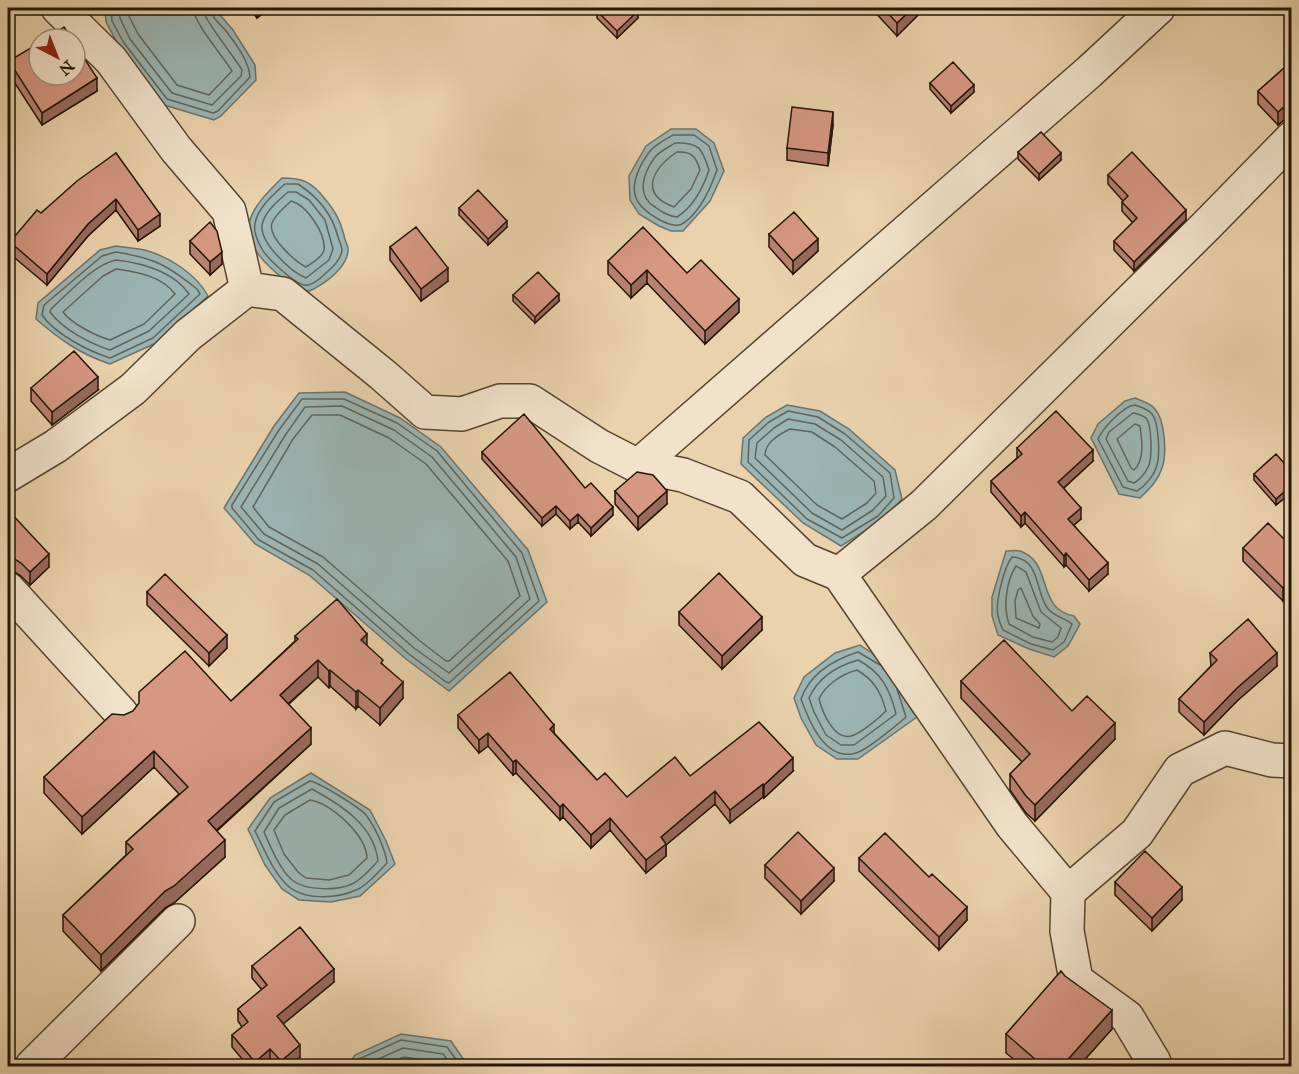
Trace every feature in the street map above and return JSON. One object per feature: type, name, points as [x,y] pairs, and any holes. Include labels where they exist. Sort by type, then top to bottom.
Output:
[{"type":"street","points":[[58,8],[111,60],[176,149],[228,211],[247,289]]},
{"type":"street","points":[[638,466],[1158,8]]},
{"type":"street","points":[[839,574],[924,505],[1292,138]]},
{"type":"street","points":[[8,475],[56,447],[133,389],[188,335],[247,289],[283,294],[375,368],[425,412],[462,414],[500,401],[530,401],[599,446],[638,466],[683,476],[740,497],[805,560],[839,574],[1012,825],[1068,892],[1067,931],[1076,980],[1126,1017],[1154,1062],[1154,1066]]},
{"type":"street","points":[[8,589],[121,713]]},
{"type":"street","points":[[1068,892],[1137,833],[1180,770],[1225,748],[1272,760],[1292,761]]},
{"type":"street","points":[[32,1066],[178,921]]},
{"type":"water","points":[[105,8],[214,8],[233,30],[255,65],[256,80],[221,116],[214,120],[164,105],[119,46],[106,22]]},
{"type":"water","points":[[671,129],[696,129],[714,143],[724,171],[710,201],[683,231],[671,231],[659,226],[639,214],[630,200],[629,176],[646,146]]},
{"type":"water","points":[[282,178],[306,182],[320,193],[337,216],[348,248],[348,254],[340,269],[310,291],[301,291],[293,287],[272,269],[259,256],[252,244],[249,232],[254,211]]},
{"type":"water","points":[[116,246],[144,250],[166,258],[190,274],[208,296],[156,343],[110,364],[70,345],[36,319],[38,303],[100,250]]},
{"type":"water","points":[[345,392],[400,418],[441,447],[528,550],[547,602],[449,691],[406,659],[309,575],[255,544],[224,508],[274,426],[299,393]]},
{"type":"water","points":[[1135,398],[1155,409],[1161,421],[1165,446],[1164,462],[1160,473],[1140,498],[1119,494],[1091,438],[1098,424],[1125,401]]},
{"type":"water","points":[[787,405],[820,411],[849,429],[895,470],[902,499],[882,520],[841,546],[803,523],[741,464],[743,438],[766,417]]},
{"type":"water","points":[[1006,551],[1020,551],[1030,557],[1037,565],[1054,604],[1062,612],[1074,616],[1080,624],[1068,646],[1054,657],[998,635],[992,616],[992,597]]},
{"type":"water","points":[[860,645],[884,661],[894,671],[917,717],[858,759],[837,759],[816,745],[801,718],[794,698],[804,677],[835,653]]},
{"type":"water","points":[[311,773],[370,810],[386,841],[395,864],[360,896],[331,902],[299,900],[282,889],[265,865],[248,829],[270,798]]},
{"type":"water","points":[[401,1034],[451,1041],[468,1066],[347,1066],[355,1055]]},
{"type":"building","points":[[601,8],[639,8],[617,31],[597,11]]},
{"type":"building","points":[[883,8],[913,8],[897,23]]},
{"type":"building","points":[[27,50],[27,87],[83,87],[42,113],[9,61]]},
{"type":"building","points":[[1292,61],[1292,100],[1278,112],[1258,91]]},
{"type":"building","points":[[953,62],[974,85],[951,106],[930,83]]},
{"type":"building","points":[[87,63],[97,78],[87,84]]},
{"type":"building","points":[[792,107],[833,112],[828,153],[787,148]]},
{"type":"building","points":[[1041,132],[1061,153],[1039,174],[1018,152]]},
{"type":"building","points":[[1132,152],[1186,210],[1134,262],[1114,241],[1137,218],[1122,202],[1128,196],[1108,175]]},
{"type":"building","points":[[116,153],[160,214],[138,230],[116,199],[88,224],[47,274],[10,242],[37,210],[41,213],[77,181]]},
{"type":"building","points":[[478,190],[507,221],[488,239],[459,208]]},
{"type":"building","points":[[794,212],[818,239],[793,261],[769,234]]},
{"type":"building","points":[[210,222],[217,231],[222,252],[210,262],[190,241]]},
{"type":"building","points":[[416,227],[448,268],[421,289],[390,247]]},
{"type":"building","points":[[643,227],[687,273],[701,260],[739,299],[705,331],[647,270],[631,285],[608,261]]},
{"type":"building","points":[[538,272],[559,294],[535,317],[513,295]]},
{"type":"building","points":[[74,351],[98,377],[52,412],[31,388]]},
{"type":"building","points":[[1056,411],[1093,450],[1058,482],[1081,508],[1068,519],[1108,563],[1089,580],[1025,512],[1021,516],[991,481],[1022,454],[1017,448]]},
{"type":"building","points":[[524,414],[585,488],[591,483],[613,507],[591,528],[578,514],[570,521],[556,506],[542,518],[482,452]]},
{"type":"building","points":[[1276,454],[1292,472],[1292,485],[1276,499],[1254,474]]},
{"type":"building","points":[[637,472],[653,475],[667,491],[638,517],[615,491]]},
{"type":"building","points":[[8,510],[49,554],[30,572],[21,563],[8,558]]},
{"type":"building","points":[[1268,523],[1292,547],[1292,580],[1283,588],[1243,548]]},
{"type":"building","points":[[719,573],[762,617],[722,656],[679,612]]},
{"type":"building","points":[[165,574],[227,635],[209,653],[147,592]]},
{"type":"building","points":[[337,599],[367,634],[361,640],[383,660],[381,663],[403,682],[380,708],[358,690],[356,692],[318,660],[280,695],[311,728],[208,821],[225,840],[174,886],[165,891],[101,955],[63,915],[133,849],[126,842],[188,787],[154,751],[82,817],[44,777],[112,714],[124,715],[133,711],[139,703],[139,692],[185,651],[231,701],[298,639],[295,636]]},
{"type":"building","points":[[1248,619],[1277,653],[1237,688],[1204,722],[1179,699],[1217,660],[1210,653]]},
{"type":"building","points":[[1004,640],[1072,711],[1087,696],[1115,723],[1035,805],[1010,774],[1030,754],[961,681]]},
{"type":"building","points":[[510,672],[554,725],[550,729],[597,780],[605,773],[627,797],[675,757],[690,776],[759,722],[793,758],[764,785],[730,810],[715,791],[661,837],[666,844],[646,860],[610,818],[591,835],[563,804],[560,807],[516,760],[513,762],[488,733],[479,740],[458,715]]},
{"type":"building","points":[[798,832],[834,868],[801,901],[765,865]]},
{"type":"building","points":[[885,833],[929,877],[932,874],[967,907],[939,937],[859,858]]},
{"type":"building","points":[[1145,851],[1182,887],[1152,918],[1115,882]]},
{"type":"building","points":[[300,927],[334,969],[277,1016],[300,1045],[281,1061],[270,1049],[255,1062],[232,1035],[248,1022],[238,1009],[267,985],[252,966]]},
{"type":"building","points":[[1061,971],[1112,1010],[1062,1066],[1043,1066],[1006,1034]]}]
